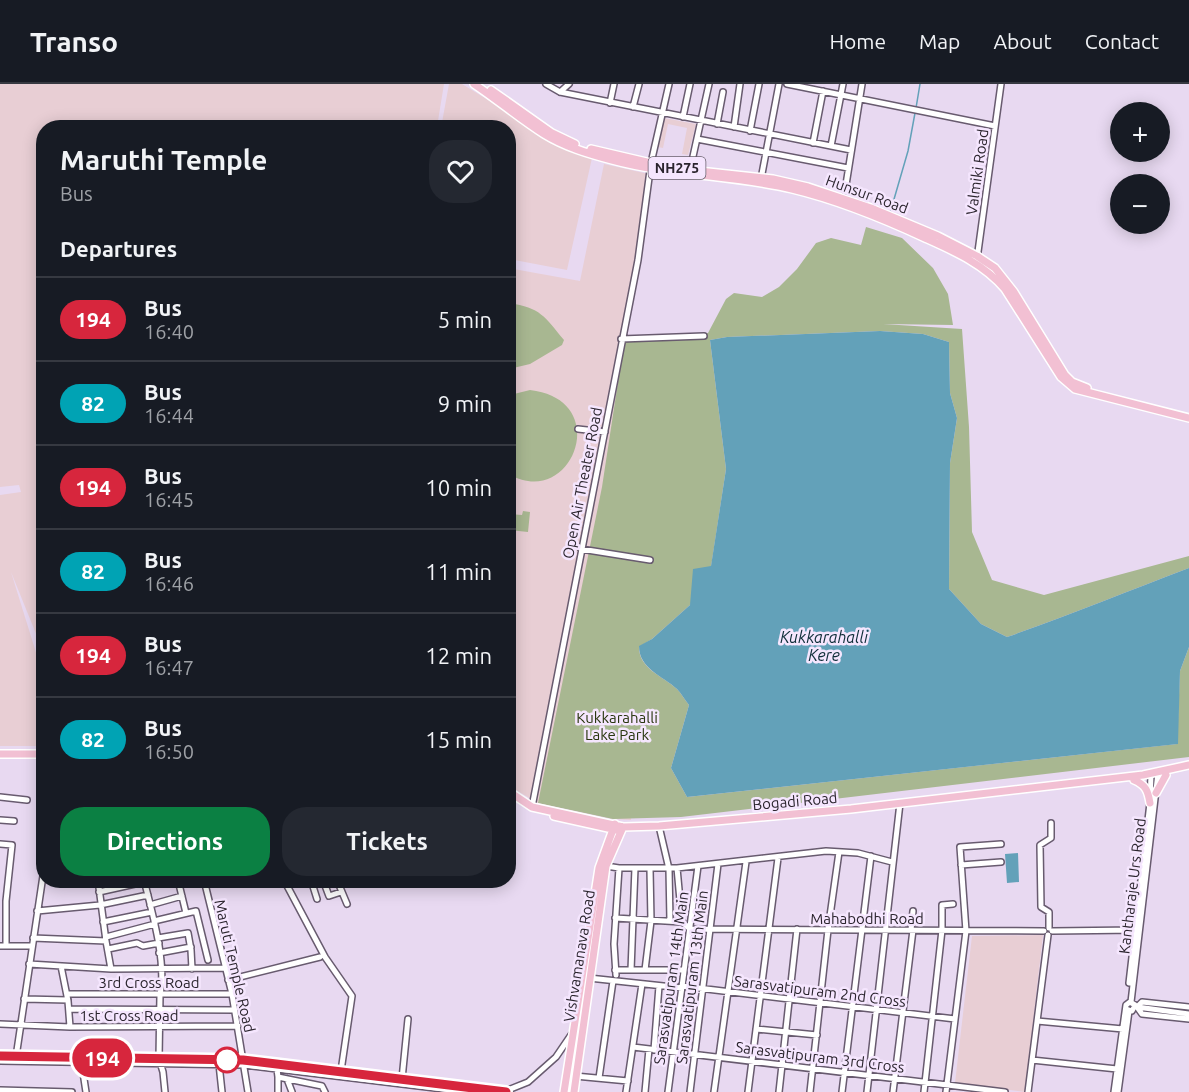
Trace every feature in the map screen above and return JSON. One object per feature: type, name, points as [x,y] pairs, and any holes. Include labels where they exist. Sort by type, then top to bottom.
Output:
[{"type":"main road","points":[[474,84],[544,134],[563,144],[614,161],[760,181],[888,218],[995,268],[1014,292],[1065,375],[1072,382],[1084,388],[1189,413]]},
{"type":"main road","name":"NH275","points":[[482,84],[552,133],[572,143],[651,166],[760,181]]},
{"type":"main road","points":[[976,260],[1005,289],[1060,377],[1075,389],[1189,418]]},
{"type":"main road","points":[[0,756],[36,756]]},
{"type":"main road","name":"Bogadi Road","points":[[516,796],[532,807],[618,828],[659,828],[900,803],[1101,778],[1157,775],[1189,765]]},
{"type":"main road","name":"Bogadi Road","points":[[1089,781],[1101,783],[1134,780],[1189,770]]},
{"type":"main road","points":[[1156,793],[1157,775]]},
{"type":"main road","points":[[1134,780],[1148,791],[1150,803]]},
{"type":"main road","points":[[516,802],[531,811],[618,828]]},
{"type":"main road","name":"Vishvamanava Road","points":[[574,1092],[606,866],[618,828]]},
{"type":"main road","name":"Vishvamanava Road","points":[[564,1092],[599,868],[618,828]]},
{"type":"street","points":[[546,84],[561,92],[610,103],[851,150]]},
{"type":"street","points":[[561,92],[569,84]]},
{"type":"street","points":[[610,103],[614,84]]},
{"type":"street","points":[[633,107],[639,84]]},
{"type":"street","name":"Open Air Theater Road","points":[[532,807],[638,260],[651,166],[669,84]]},
{"type":"street","points":[[683,117],[690,84]]},
{"type":"street","points":[[690,170],[709,84]]},
{"type":"street","points":[[734,127],[740,84]]},
{"type":"street","points":[[750,131],[759,84]]},
{"type":"street","points":[[760,181],[779,84]]},
{"type":"street","points":[[787,84],[813,86],[823,91],[995,126]]},
{"type":"street","points":[[831,146],[843,84]]},
{"type":"street","points":[[845,191],[862,84]]},
{"type":"street","name":"Valmiki Road","points":[[976,260],[1001,84]]},
{"type":"street","points":[[813,143],[823,91]]},
{"type":"street","points":[[717,124],[723,92]]},
{"type":"street","points":[[698,139],[848,168]]},
{"type":"street","points":[[621,339],[704,336]]},
{"type":"street","points":[[578,429],[605,432]]},
{"type":"street","points":[[581,549],[650,560]]},
{"type":"street","name":"Kantharaje Urs Road","points":[[1116,1092],[1131,1006],[1150,803],[1157,775]]},
{"type":"street","name":"Kantharaje Urs Road","points":[[1145,858],[1156,793]]},
{"type":"street","points":[[0,797],[27,800]]},
{"type":"street","points":[[867,1092],[900,803]]},
{"type":"street","points":[[0,820],[14,821]]},
{"type":"street","points":[[1028,1092],[1049,912],[1041,907],[1040,845],[1051,838],[1051,823]]},
{"type":"street","points":[[659,828],[669,869],[670,921]]},
{"type":"street","points":[[0,844],[12,845],[3,901],[3,946],[32,946]]},
{"type":"street","points":[[946,1092],[966,931],[960,847],[1001,844]]},
{"type":"street","points":[[606,866],[669,869],[746,862],[826,851],[871,856],[892,862]]},
{"type":"street","points":[[810,1092],[839,852]]},
{"type":"street","points":[[842,1092],[871,856]]},
{"type":"street","points":[[748,1092],[778,858]]},
{"type":"street","points":[[714,1092],[746,862]]},
{"type":"street","points":[[961,865],[1001,862]]},
{"type":"street","name":"Sarasvatipuram 13th Main","points":[[690,1092],[718,864]]},
{"type":"street","name":"Sarasvatipuram 14th Main","points":[[668,1092],[698,866]]},
{"type":"street","points":[[600,1078],[615,975],[615,918],[619,868]]},
{"type":"street","points":[[631,970],[635,868]]},
{"type":"street","points":[[677,868],[682,922]]},
{"type":"street","points":[[645,970],[651,921],[650,869]]},
{"type":"street","points":[[16,1057],[41,888]]},
{"type":"street","points":[[99,888],[111,969]]},
{"type":"street","points":[[99,892],[115,888]]},
{"type":"street","points":[[146,888],[158,940],[162,987],[160,1061],[165,1092]]},
{"type":"street","points":[[180,888],[186,914]]},
{"type":"street","name":"Maruti Temple Road","points":[[206,888],[232,994],[248,1092]]},
{"type":"street","points":[[288,888],[325,957],[352,996],[342,1071]]},
{"type":"street","points":[[314,888],[317,898]]},
{"type":"street","points":[[326,888],[329,896],[341,891]]},
{"type":"street","points":[[340,888],[347,904]]},
{"type":"street","points":[[37,911],[100,905],[148,895]]},
{"type":"street","points":[[150,905],[182,896]]},
{"type":"street","points":[[924,1092],[942,930],[942,904],[954,904]]},
{"type":"street","points":[[893,1092],[913,911]]},
{"type":"street","points":[[103,922],[152,912]]},
{"type":"street","points":[[33,938],[106,939],[196,912],[208,960]]},
{"type":"street","points":[[615,918],[682,922],[690,929]]},
{"type":"street","points":[[199,922],[212,920]]},
{"type":"street","name":"Mahabodhi Road","points":[[690,929],[1137,930]]},
{"type":"street","points":[[779,1092],[798,929]]},
{"type":"street","points":[[108,949],[137,943],[143,946],[201,930]]},
{"type":"street","points":[[188,933],[192,969]]},
{"type":"street","points":[[159,953],[205,946]]},
{"type":"street","points":[[228,980],[320,957]]},
{"type":"street","points":[[29,964],[111,969],[225,968]]},
{"type":"street","points":[[61,966],[70,1027]]},
{"type":"street","points":[[589,978],[615,975],[631,970],[684,970]]},
{"type":"street","name":"Sarasvatipuram 2nd Cross","points":[[615,975],[642,984],[955,1019]]},
{"type":"street","points":[[626,1092],[642,984]]},
{"type":"street","points":[[645,1092],[659,986]]},
{"type":"street","name":"3rd Cross Road","points":[[24,999],[232,994]]},
{"type":"street","points":[[1131,1006],[1142,1002],[1189,1007]]},
{"type":"street","points":[[1131,1006],[1189,1014]]},
{"type":"street","points":[[1131,1006],[1142,1014],[1189,1019]]},
{"type":"street","name":"Kantharaje Urs Road","points":[[1116,1092],[1123,1029],[1131,1006]]},
{"type":"street","points":[[69,1009],[235,1010]]},
{"type":"street","points":[[397,1092],[408,1018]]},
{"type":"street","points":[[1037,1021],[1123,1029]]},
{"type":"street","name":"1st Cross Road","points":[[0,1024],[160,1028],[238,1026]]},
{"type":"street","points":[[756,1029],[817,1035]]},
{"type":"street","points":[[160,1061],[219,1064],[244,1062],[277,1069],[505,1092],[528,1082],[556,1057],[573,1032]]},
{"type":"street","name":"Sarasvatipuram 3rd Cross","points":[[633,1047],[1002,1092]]},
{"type":"street","points":[[0,1058],[244,1062],[342,1071],[466,1092]]},
{"type":"street","points":[[0,1058],[81,1060]]},
{"type":"street","points":[[81,1060],[86,1092]]},
{"type":"street","points":[[1032,1060],[1117,1069]]},
{"type":"street","points":[[219,1064],[222,1092]]},
{"type":"street","points":[[277,1069],[278,1092]]},
{"type":"street","points":[[575,1076],[628,1081]]},
{"type":"street","points":[[279,1077],[322,1086],[325,1092]]},
{"type":"street","points":[[287,1079],[292,1092]]},
{"type":"street","points":[[0,1090],[72,1092]]},
{"type":"shaded area","points":[[0,84],[444,84],[438,120],[36,120],[36,634],[11,572],[36,652],[36,746],[0,746],[0,495],[21,492],[19,485],[0,487]]},
{"type":"shaded area","points":[[449,84],[462,84],[554,144],[592,158],[567,270],[516,260],[516,120],[442,120]]},
{"type":"shaded area","points":[[664,118],[696,124],[688,155],[682,154],[687,128],[668,124],[663,148],[658,147]]},
{"type":"shaded area","points":[[604,164],[653,175],[625,336],[631,820],[613,819],[538,803],[516,790],[516,269],[580,281]]},
{"type":"shaded area","points":[[1043,935],[1025,1092],[955,1083],[972,936]]},
{"type":"green space","name":"Kukkarahalli Lake Park","points":[[866,227],[902,238],[933,268],[948,294],[953,325],[883,324],[962,329],[969,427],[972,532],[992,580],[1044,595],[1189,556],[1189,568],[1007,637],[981,624],[949,589],[950,463],[957,418],[950,393],[949,342],[923,334],[880,331],[727,337],[710,340],[726,469],[711,567],[690,605],[652,639],[639,647],[640,655],[647,667],[677,689],[689,705],[671,768],[687,797],[1177,744],[1180,671],[1189,647],[1189,757],[681,817],[613,819],[538,803],[602,487],[625,336],[708,333],[726,299],[734,293],[762,297],[779,287],[797,269],[816,243],[831,238],[861,245]]},
{"type":"green space","points":[[516,304],[541,314],[564,340],[562,345],[530,364],[516,367]]},
{"type":"green space","points":[[530,390],[556,398],[571,413],[577,431],[575,450],[565,466],[550,478],[531,481],[516,476],[516,394]]},
{"type":"green space","points":[[523,511],[530,512],[528,532],[516,531],[516,515],[522,515]]},
{"type":"water","name":"Kukkarahalli Kere","points":[[880,331],[923,334],[949,342],[950,393],[957,418],[950,463],[949,589],[981,624],[1007,637],[1189,568],[1189,647],[1180,671],[1178,744],[687,797],[671,768],[689,705],[677,689],[647,666],[640,654],[639,646],[652,639],[690,605],[693,569],[711,566],[726,469],[710,340],[727,337]]},
{"type":"water","points":[[1018,853],[1019,882],[1007,883],[1005,854]]},
{"type":"waterway","points":[[916,108],[920,84]]},
{"type":"waterway","points":[[890,213],[908,151],[915,113]]},
{"type":"bus line","name":"194","points":[[0,1056],[243,1060],[506,1092]]}]
